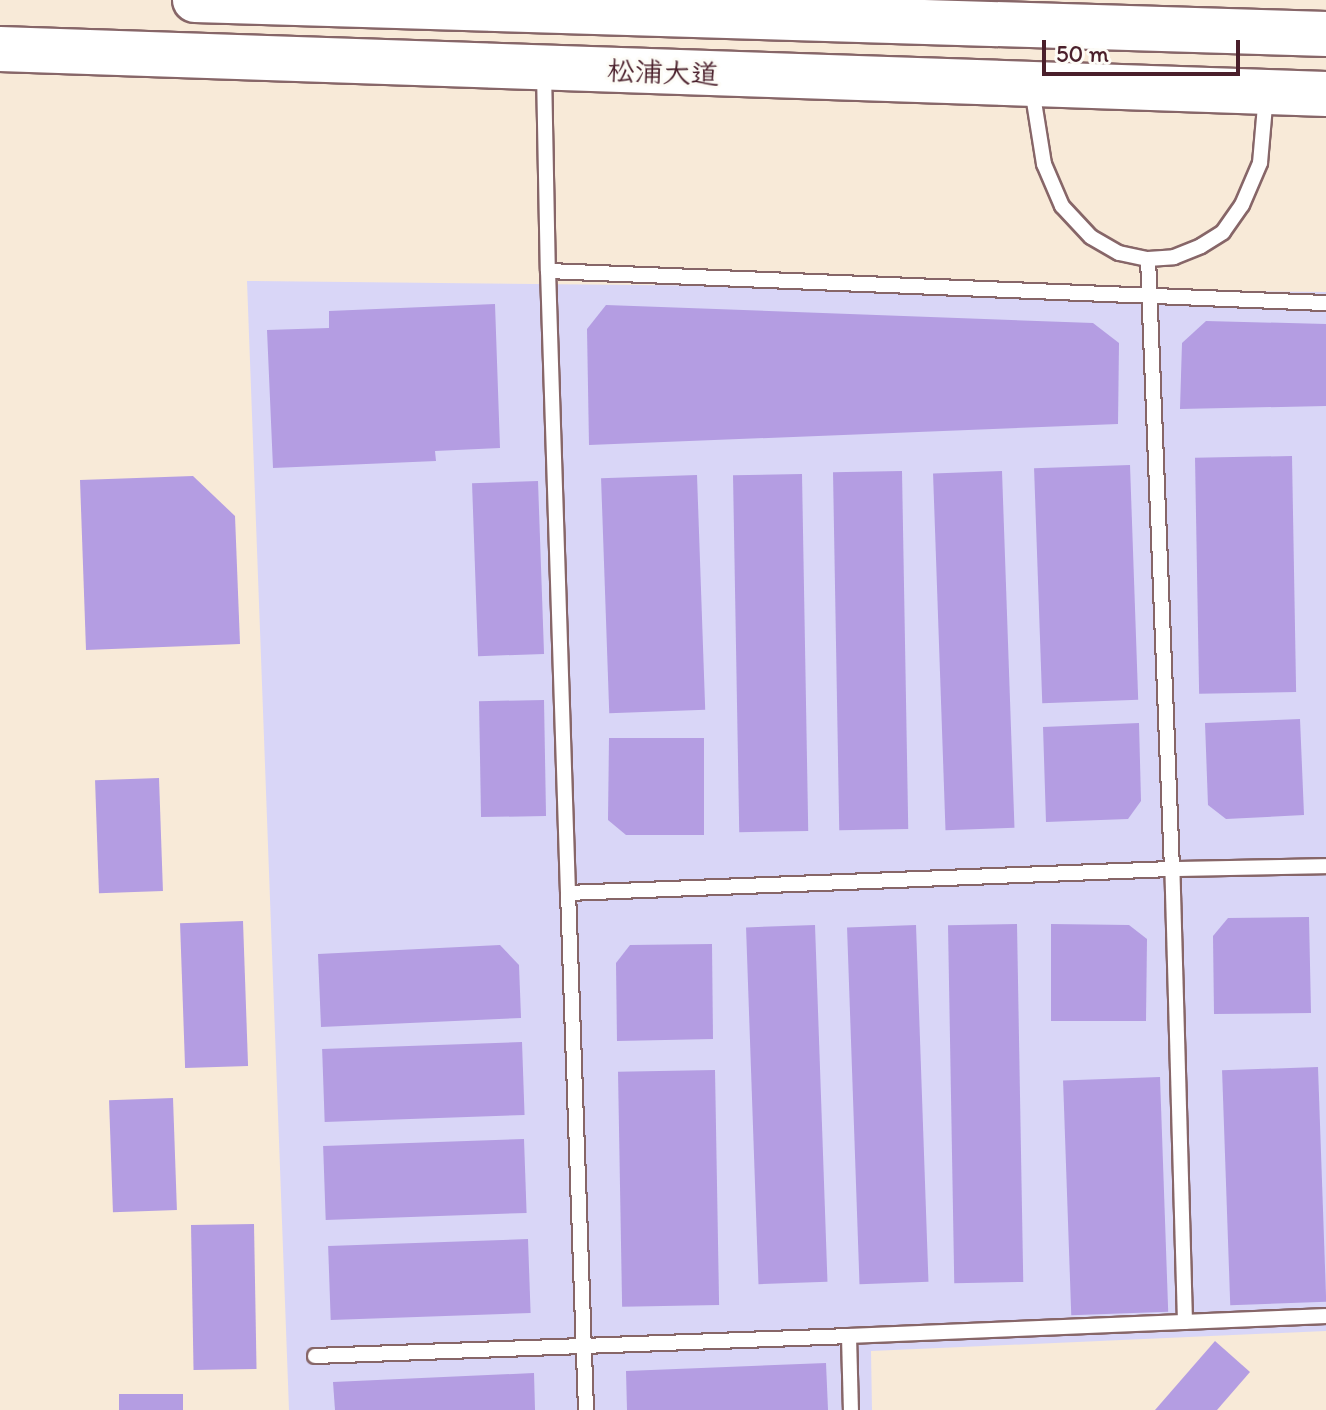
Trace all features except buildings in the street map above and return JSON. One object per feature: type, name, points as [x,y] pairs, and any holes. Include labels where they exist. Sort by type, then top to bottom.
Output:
[{"type":"highway","name":"松浦大道","points":[[195,0],[1326,34]]},
{"type":"highway","name":"松浦大道","points":[[0,49],[1326,94]]},
{"type":"lane","points":[[544,68],[586,1410]]},
{"type":"lane","points":[[1032,84],[1044,164],[1062,206],[1091,237],[1119,253],[1148,259],[1174,257],[1201,246],[1223,232],[1242,205],[1260,163],[1266,92]]},
{"type":"lane","points":[[1148,259],[1172,869],[1185,1322]]},
{"type":"lane","points":[[548,271],[1326,303]]},
{"type":"lane","points":[[568,893],[1172,869],[1326,866]]},
{"type":"lane","points":[[315,1356],[1326,1316]]},
{"type":"lane","points":[[849,1336],[851,1410]]},
{"type":"shaded area","points":[[247,281],[1326,292],[1326,1331],[871,1351],[872,1410],[289,1410]]}]
